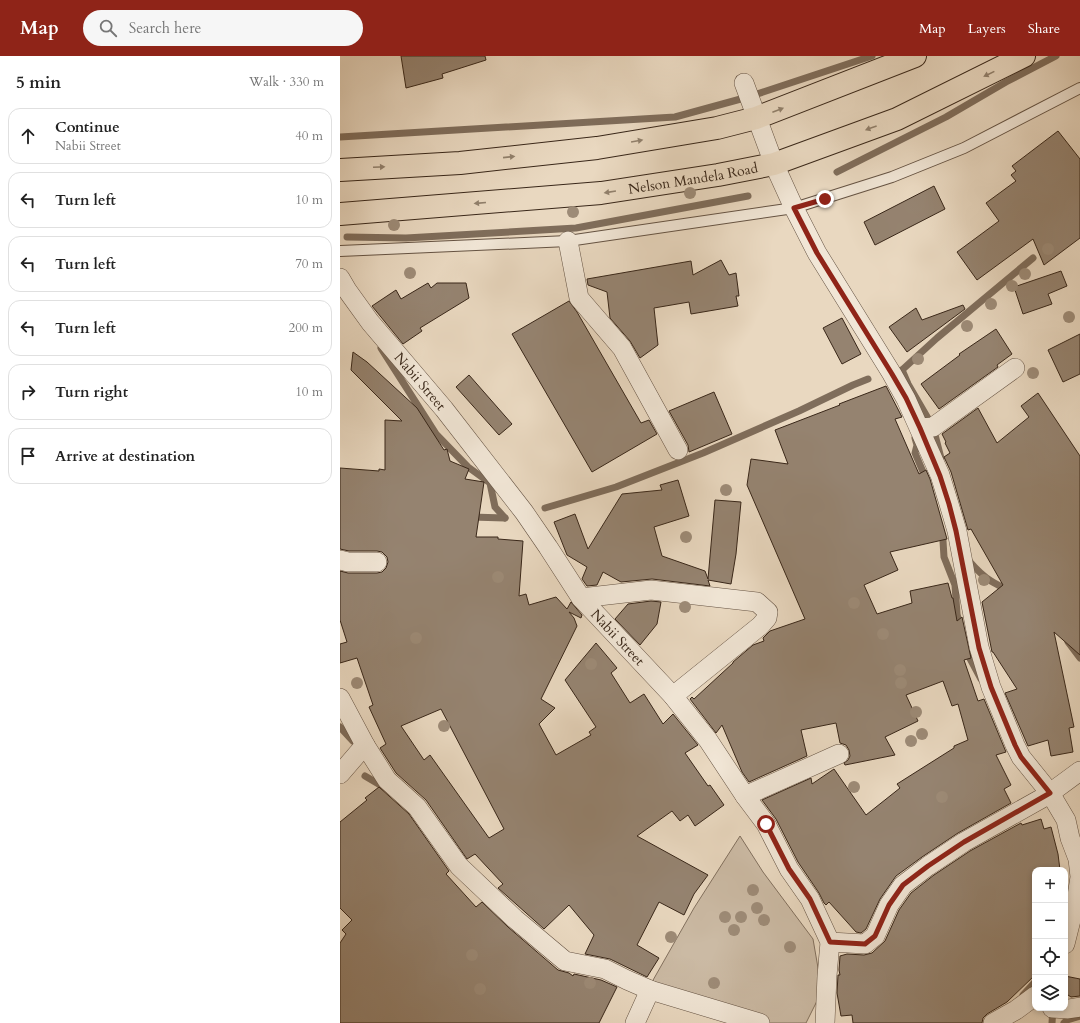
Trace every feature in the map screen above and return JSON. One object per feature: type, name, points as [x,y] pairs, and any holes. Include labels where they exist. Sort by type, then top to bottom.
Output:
[{"type":"main road","points":[[340,170],[460,162],[597,148],[717,128],[756,118],[915,56]]},
{"type":"main road","name":"Nelson Mandela Road","points":[[340,214],[601,193],[718,175],[774,164],[898,119],[1024,56]]},
{"type":"street","points":[[744,83],[774,164],[794,208],[817,253],[906,398],[940,476],[956,531],[979,648],[991,687],[1021,757],[1050,793],[1066,820],[1070,838],[1078,859],[1080,877],[1066,939]]},
{"type":"street","points":[[568,240],[579,298],[622,348],[678,450]]},
{"type":"street","name":"Nabii Street","points":[[340,278],[370,322],[444,409],[524,512],[581,598],[673,696],[708,740],[745,796],[766,824],[789,869],[810,899],[830,942],[825,1023]]},
{"type":"street","points":[[920,428],[932,427],[1015,368]]},
{"type":"street","points":[[340,560],[348,562],[377,562]]},
{"type":"street","points":[[581,598],[651,590],[757,602],[768,612],[767,618],[760,626],[673,696]]},
{"type":"street","points":[[340,698],[365,745],[387,780],[417,807],[459,866],[515,919],[565,961],[605,969],[650,990],[760,1023]]},
{"type":"street","points":[[340,774],[365,745]]},
{"type":"street","points":[[745,796],[839,754]]},
{"type":"street","points":[[830,942],[865,944],[875,936],[889,905],[903,885],[964,842],[1050,793],[1080,771]]},
{"type":"street","points":[[635,1023],[650,990]]},
{"type":"street","points":[[993,1023],[1016,1010],[1032,998]]},
{"type":"street","points":[[1068,1009],[1080,1006]]},
{"type":"street","points":[[1045,1011],[1045,1023]]},
{"type":"lane","points":[[340,251],[568,240],[794,208],[892,177],[964,148],[1080,88]]},
{"type":"shaded area","points":[[740,836],[763,872],[813,939],[822,991],[806,1023],[747,1023],[644,996],[694,908]]},
{"type":"building","points":[[401,56],[485,56],[486,60],[442,74],[443,78],[406,88]]},
{"type":"building","points":[[1058,131],[1080,159],[1080,238],[1044,265],[1033,239],[977,280],[957,252],[999,221],[986,203],[1016,181],[1011,175],[1016,171],[1012,166]]},
{"type":"building","points":[[934,186],[945,209],[875,245],[864,222]]},
{"type":"building","points":[[721,260],[729,275],[736,273],[739,296],[736,296],[738,306],[691,314],[689,302],[654,308],[658,345],[640,358],[630,341],[610,318],[607,292],[588,285],[587,279],[691,261],[693,275]]},
{"type":"building","points":[[1061,271],[1067,286],[1048,294],[1052,304],[1023,314],[1014,287]]},
{"type":"building","points":[[428,283],[431,288],[437,283],[466,283],[469,298],[420,328],[422,331],[403,344],[372,306],[396,290],[401,299]]},
{"type":"building","points":[[569,301],[577,312],[641,423],[649,420],[657,434],[592,472],[512,334]]},
{"type":"building","points":[[963,305],[965,309],[907,352],[889,327],[916,308],[922,320]]},
{"type":"building","points":[[842,318],[861,354],[842,364],[823,328]]},
{"type":"building","points":[[996,329],[1012,354],[997,365],[998,367],[939,409],[921,384],[960,355],[959,354]]},
{"type":"building","points":[[1080,334],[1080,374],[1063,382],[1048,350]]},
{"type":"building","points":[[353,352],[367,362],[417,408],[444,450],[447,449],[450,461],[469,469],[465,479],[484,482],[476,537],[498,537],[498,539],[523,541],[519,596],[526,594],[529,605],[556,597],[567,609],[571,602],[582,615],[581,618],[569,612],[574,618],[577,626],[541,699],[555,708],[539,724],[556,755],[591,735],[589,732],[596,727],[565,680],[596,643],[617,668],[611,673],[630,703],[644,694],[663,724],[673,714],[698,745],[685,753],[708,786],[710,785],[724,805],[695,826],[688,815],[680,821],[672,811],[637,836],[708,875],[694,894],[684,915],[659,902],[637,945],[659,958],[647,977],[610,959],[585,954],[594,935],[569,905],[544,929],[498,888],[503,884],[475,854],[467,859],[426,800],[396,773],[380,748],[386,744],[369,707],[373,705],[357,658],[340,663],[340,644],[347,642],[340,620],[340,571],[348,573],[377,573],[382,572],[386,568],[388,562],[387,557],[382,552],[349,551],[340,549],[340,468],[379,471],[379,469],[385,470],[385,420],[402,421],[351,370]],"holes":[[[441,709],[504,829],[489,838],[430,755],[424,760],[401,726]]]},
{"type":"building","points":[[469,375],[512,424],[499,435],[456,387]]},
{"type":"building","points":[[886,386],[902,417],[895,419],[919,474],[926,470],[930,479],[947,539],[890,552],[898,570],[864,585],[877,614],[912,603],[910,591],[948,583],[953,598],[957,621],[962,617],[971,658],[964,660],[978,701],[984,699],[1006,752],[996,755],[1011,785],[1004,789],[1011,803],[958,833],[896,876],[880,899],[866,929],[861,933],[856,932],[829,902],[826,905],[824,903],[798,862],[776,819],[762,800],[811,778],[812,784],[834,769],[866,815],[900,788],[897,784],[954,748],[954,746],[968,740],[958,704],[952,706],[943,681],[906,695],[918,721],[885,737],[895,755],[845,765],[844,763],[850,756],[849,750],[846,745],[840,743],[836,723],[801,730],[807,756],[749,782],[742,772],[722,725],[716,733],[690,699],[692,697],[694,699],[753,645],[764,641],[763,638],[770,631],[805,619],[747,485],[751,459],[788,464],[775,430]]},
{"type":"building","points":[[714,392],[732,434],[689,452],[688,445],[669,411]]},
{"type":"building","points":[[1038,393],[1080,456],[1080,655],[1054,632],[1074,727],[1069,728],[1073,752],[1051,756],[1048,740],[1028,746],[1005,693],[1017,689],[992,652],[982,602],[1003,585],[971,529],[968,530],[951,472],[944,457],[950,453],[942,434],[978,408],[997,443],[1029,417],[1021,406]]},
{"type":"building","points":[[678,480],[689,516],[654,527],[662,556],[705,571],[708,579],[715,500],[741,502],[736,554],[731,584],[708,580],[710,586],[652,579],[621,582],[603,572],[597,585],[587,586],[582,579],[587,567],[567,555],[554,522],[575,514],[588,549],[622,494],[662,490],[660,485]]},
{"type":"building","points":[[651,601],[661,602],[657,624],[640,645],[615,619],[628,604]]},
{"type":"building","points":[[379,787],[409,814],[449,871],[446,874],[476,907],[482,902],[508,927],[558,970],[569,973],[573,976],[574,974],[601,980],[617,987],[599,1023],[340,1023],[340,943],[346,934],[342,930],[352,920],[340,908],[340,822],[367,800],[365,798]]},
{"type":"building","points":[[1041,819],[1044,829],[1051,827],[1060,867],[1032,867],[1032,978],[1007,1002],[987,1014],[983,1018],[982,1023],[853,1023],[852,1015],[841,1016],[837,993],[838,975],[840,975],[840,956],[847,954],[864,955],[872,953],[885,941],[899,910],[911,893],[934,875],[970,851],[1021,823],[1022,825]]},
{"type":"building","points":[[1068,977],[1080,979],[1080,996],[1071,997],[1068,995]]},
{"type":"waterway","points":[[340,137],[675,117],[748,97],[872,56]]},
{"type":"waterway","points":[[837,172],[946,117],[1006,82],[1056,56]]},
{"type":"waterway","points":[[347,237],[406,238],[576,228],[748,196]]},
{"type":"waterway","points":[[899,371],[1033,258]]},
{"type":"waterway","points":[[381,348],[436,434],[468,467],[490,483],[495,507],[505,518]]},
{"type":"waterway","points":[[902,370],[908,384],[933,427],[941,458]]},
{"type":"waterway","points":[[545,508],[616,487],[703,453],[868,379]]},
{"type":"waterway","points":[[915,438],[917,445],[915,453],[926,479]]},
{"type":"waterway","points":[[471,517],[505,518]]},
{"type":"waterway","points":[[941,531],[944,557],[955,585],[957,614],[960,628]]},
{"type":"waterway","points":[[970,562],[985,577],[1002,587],[1007,592]]},
{"type":"waterway","points":[[1068,642],[1080,658]]},
{"type":"waterway","points":[[966,651],[981,679]]},
{"type":"waterway","points":[[340,727],[353,741]]},
{"type":"waterway","points":[[365,776],[387,789]]},
{"type":"waterway","points":[[1023,995],[1032,985]]},
{"type":"waterway","points":[[1052,1023],[1053,1011]]},
{"type":"waterway","points":[[1064,1023],[1067,1020],[1080,1016]]},
{"type":"route","points":[[766,824],[789,869],[810,899],[830,942],[865,944],[875,936],[889,905],[903,885],[964,842],[1050,793],[1021,757],[991,687],[979,648],[956,531],[949,504],[940,476],[920,428],[906,398],[817,253],[794,208],[825,199]]}]
